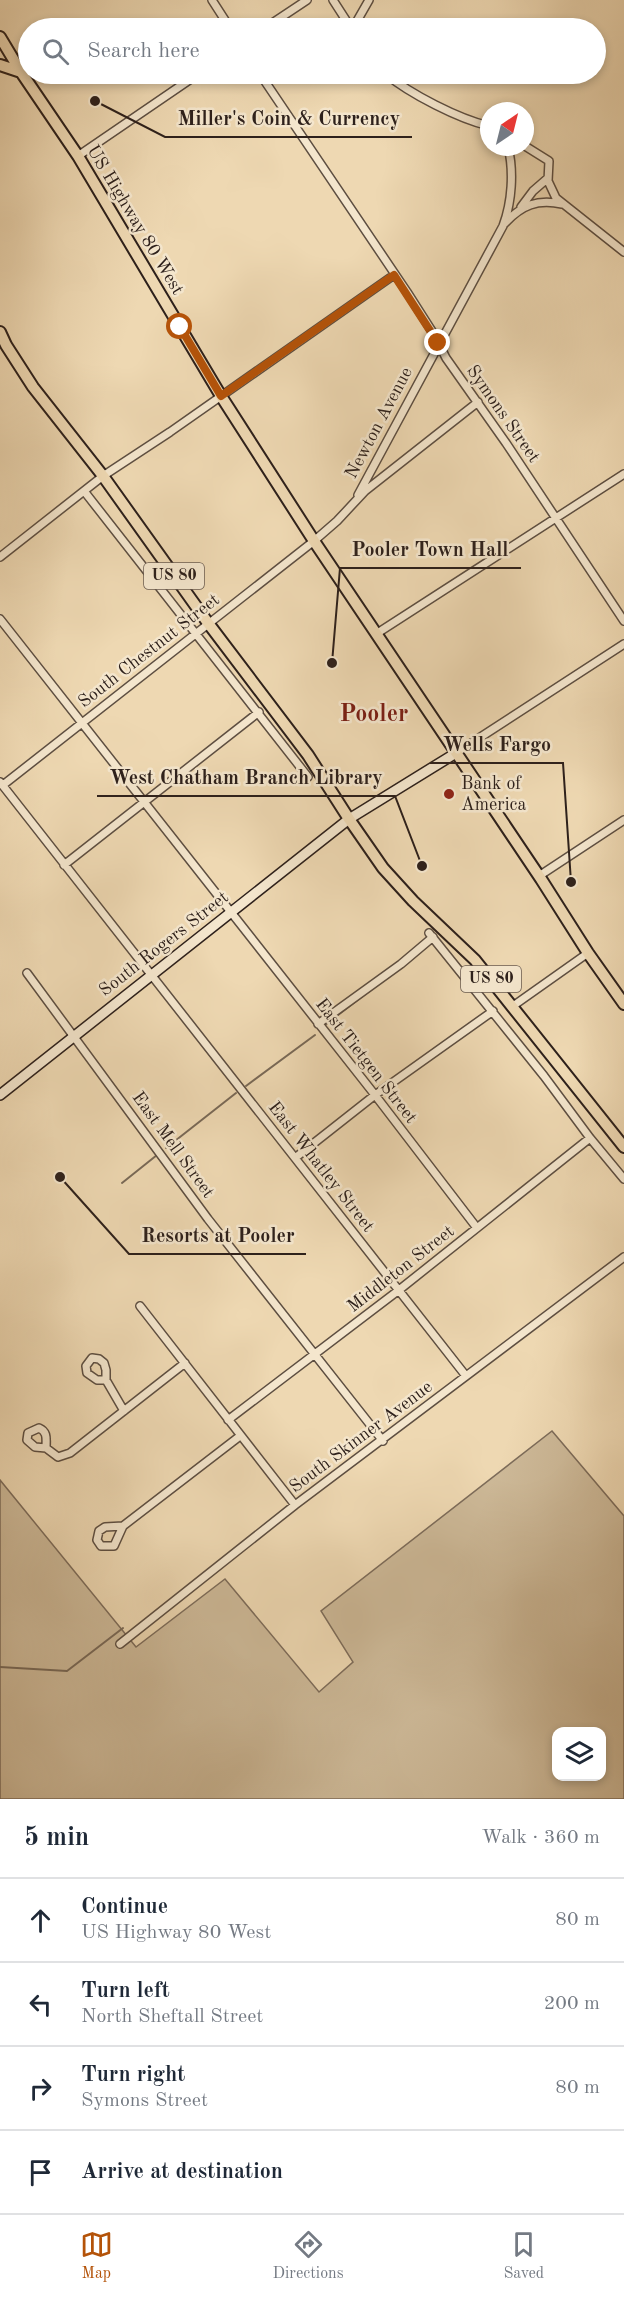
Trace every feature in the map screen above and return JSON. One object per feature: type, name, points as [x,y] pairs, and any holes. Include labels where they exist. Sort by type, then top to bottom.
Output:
[{"type":"main road","name":"US Highway 80 West","points":[[0,37],[18,67]]},
{"type":"main road","points":[[0,65],[18,71]]},
{"type":"main road","name":"US Highway 80 West","points":[[29,84],[78,156],[221,396],[314,541],[624,1004]]},
{"type":"main road","name":"US 80","points":[[0,332],[33,387],[103,476],[208,623],[285,721],[383,868],[413,901],[475,960],[624,1147]]},
{"type":"street","points":[[212,0],[224,18]]},
{"type":"street","points":[[280,18],[307,0]]},
{"type":"street","points":[[333,0],[345,18]]},
{"type":"street","points":[[358,18],[369,0]]},
{"type":"street","points":[[78,156],[183,84]]},
{"type":"street","name":"Symons Street","points":[[268,84],[446,358],[478,402],[624,621]]},
{"type":"street","points":[[402,84],[421,96],[480,124]]},
{"type":"street","points":[[534,152],[549,161],[548,178],[552,191],[562,204],[624,252]]},
{"type":"street","name":"Newton Avenue","points":[[350,507],[503,225],[508,210],[510,189],[508,156]]},
{"type":"street","name":"Newton Avenue","points":[[503,225],[548,178]]},
{"type":"street","name":"Newton Avenue","points":[[519,210],[539,202],[562,204]]},
{"type":"street","points":[[0,557],[103,476],[394,275]]},
{"type":"street","name":"South Chestnut Street","points":[[1,783],[145,675],[194,633],[314,541],[370,488],[478,402]]},
{"type":"street","points":[[376,634],[624,474]]},
{"type":"street","points":[[84,491],[308,777]]},
{"type":"street","name":"East Tietgen Street","points":[[0,620],[375,1095],[477,1228]]},
{"type":"street","points":[[456,753],[624,644]]},
{"type":"street","points":[[64,865],[258,712]]},
{"type":"street","name":"South Rogers Street","points":[[0,1095],[349,819],[456,753]]},
{"type":"street","name":"East Whatley Street","points":[[1,783],[466,1376]]},
{"type":"street","points":[[539,876],[624,820]]},
{"type":"street","points":[[318,1024],[401,964],[431,935],[624,1179]]},
{"type":"street","points":[[513,1006],[588,953]]},
{"type":"street","name":"East Mell Street","points":[[27,973],[208,1219],[383,1440]]},
{"type":"street","points":[[295,1158],[375,1095],[493,1011]]},
{"type":"street","name":"Middleton Street","points":[[228,1420],[399,1290],[590,1138]]},
{"type":"street","name":"South Skinner Avenue","points":[[120,1644],[295,1505],[624,1257]]},
{"type":"street","points":[[140,1306],[295,1505]]},
{"type":"street","points":[[46,1448],[58,1457],[70,1453],[185,1364]]},
{"type":"street","points":[[106,1380],[124,1411]]},
{"type":"street","points":[[123,1526],[240,1436]]},
{"type":"shaded area","points":[[552,1431],[624,1516],[624,1799],[0,1799],[0,1480],[136,1647],[225,1579],[319,1692],[353,1662],[321,1611]]},
{"type":"waterway","points":[[424,949],[431,943]]},
{"type":"waterway","points":[[325,1025],[372,989]]},
{"type":"waterway","points":[[246,1086],[315,1035]]},
{"type":"waterway","points":[[166,1148],[236,1093]]},
{"type":"waterway","points":[[122,1183],[157,1155]]},
{"type":"waterway","points":[[0,1667],[67,1671],[123,1628]]},
{"type":"place","name":"Miller's Coin & Currency","points":[[95,101]]},
{"type":"place","name":"Pooler Town Hall","points":[[332,663]]},
{"type":"place","name":"Bank of America","points":[[449,794]]},
{"type":"place","name":"West Chatham Branch Library","points":[[422,866]]},
{"type":"place","name":"Wells Fargo","points":[[571,882]]},
{"type":"place","name":"Resorts at Pooler","points":[[60,1177]]},
{"type":"district","name":"Pooler","points":[[374,715]]},
{"type":"route","points":[[180,327],[221,396],[394,275],[438,343]]}]
